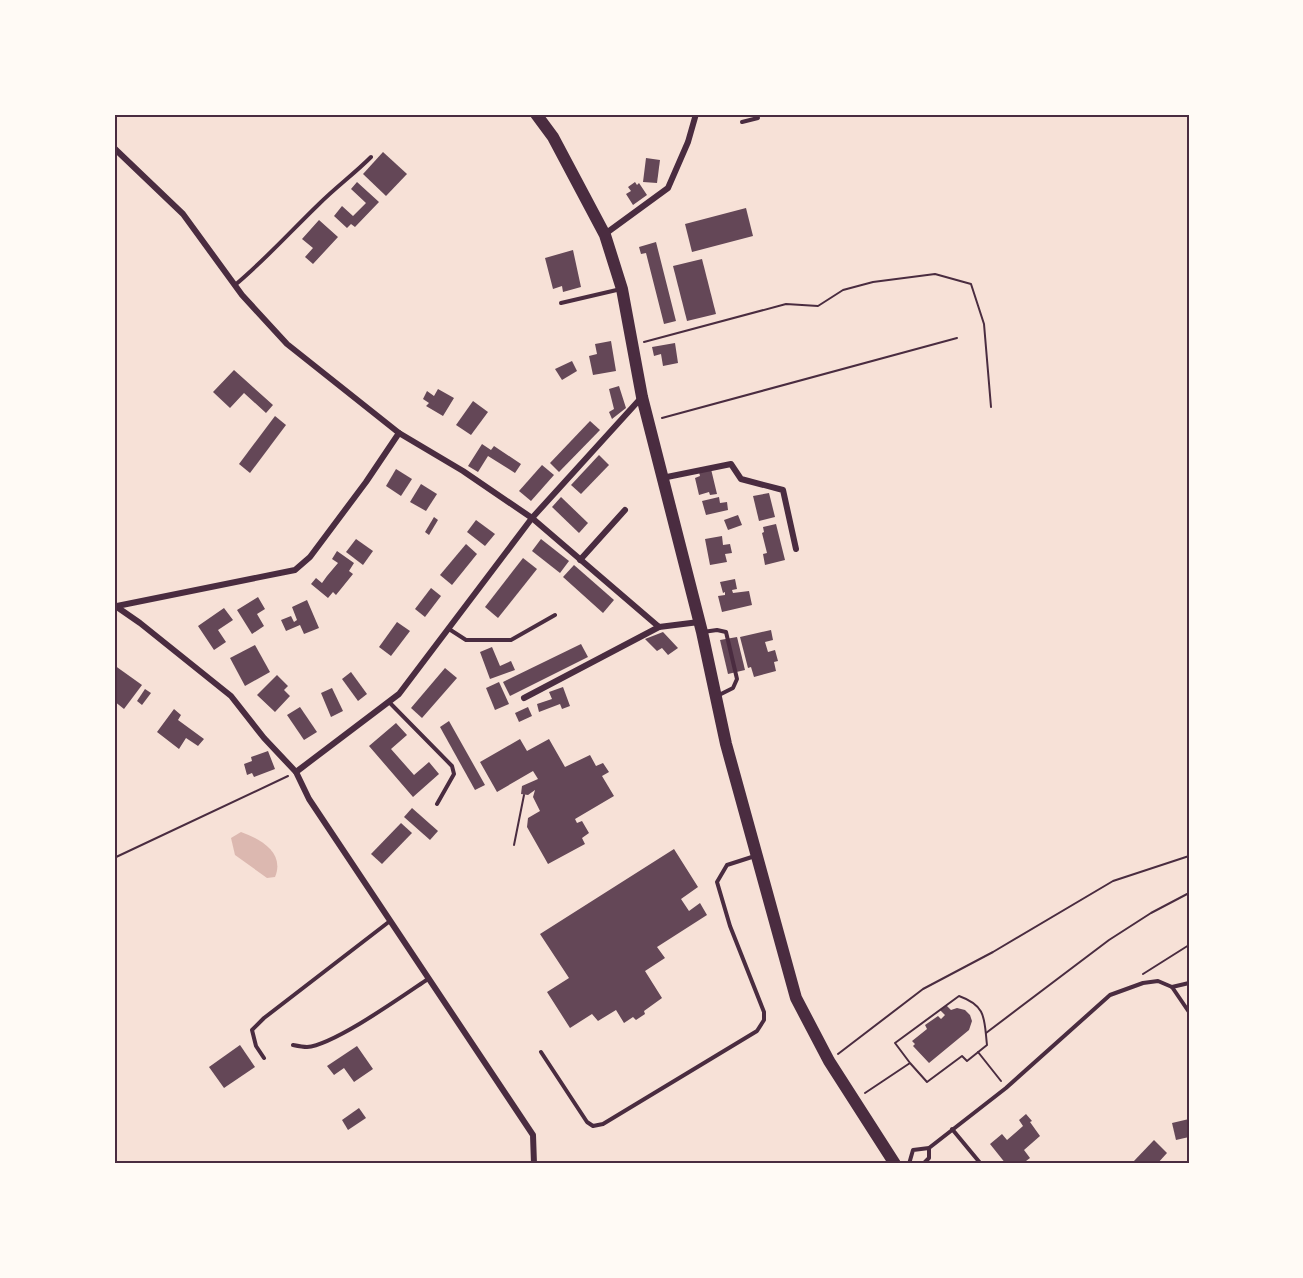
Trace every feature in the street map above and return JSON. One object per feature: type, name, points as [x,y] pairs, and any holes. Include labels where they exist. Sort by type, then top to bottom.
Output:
[{"type":"main road","points":[[536,114],[553,137],[604,235],[622,289],[642,397],[701,627],[726,744],[796,998],[829,1061],[895,1164]]},
{"type":"street","points":[[604,235],[668,188],[688,142],[696,114]]},
{"type":"street","points":[[114,148],[183,214],[235,285],[287,344],[399,433],[463,471],[532,518],[659,627]]},
{"type":"street","points":[[296,772],[399,694],[532,518],[642,397]]},
{"type":"street","points":[[116,606],[295,570],[310,557],[399,433]]},
{"type":"street","points":[[662,478],[731,464],[741,479],[783,490],[796,549]]},
{"type":"street","points":[[580,560],[625,510]]},
{"type":"street","points":[[116,606],[231,696],[264,738],[296,772],[309,799],[532,1135],[534,1164]]},
{"type":"street","points":[[524,698],[659,627],[701,627]]},
{"type":"lane","points":[[742,123],[758,118],[756,114]]},
{"type":"lane","points":[[235,285],[330,193],[371,157]]},
{"type":"lane","points":[[561,303],[622,289]]},
{"type":"lane","points":[[448,629],[466,640],[511,640],[555,615]]},
{"type":"lane","points":[[701,627],[726,632],[737,679],[734,688],[717,696]]},
{"type":"lane","points":[[388,702],[452,766],[454,774],[437,804]]},
{"type":"lane","points":[[541,1052],[587,1122],[594,1125],[603,1124],[757,1031],[764,1020],[764,1012],[730,926],[717,882],[727,865],[755,856]]},
{"type":"lane","points":[[264,1058],[256,1046],[252,1030],[264,1018],[390,921]]},
{"type":"lane","points":[[293,1045],[308,1047],[328,1040],[396,1001],[428,979]]},
{"type":"lane","points":[[911,1164],[910,1157],[913,1150],[929,1148],[1006,1088],[1110,994],[1143,983],[1158,981],[1172,987],[1189,1012]]},
{"type":"lane","points":[[1172,987],[1189,983]]},
{"type":"lane","points":[[952,1129],[981,1164]]},
{"type":"lane","points":[[923,1164],[929,1158],[929,1148]]},
{"type":"path","points":[[633,345],[786,304],[818,306],[843,291],[873,282],[936,274],[971,284],[984,324],[991,407]]},
{"type":"path","points":[[648,421],[957,338]]},
{"type":"path","points":[[114,858],[296,772]]},
{"type":"path","points":[[514,845],[524,795]]},
{"type":"path","points":[[829,1061],[923,989],[993,952],[1113,881],[1189,856]]},
{"type":"path","points":[[986,1033],[1109,940],[1151,913],[1189,893]]},
{"type":"path","points":[[1140,976],[1189,945]]},
{"type":"path","points":[[959,996],[970,1000],[983,1013],[987,1045],[978,1052],[967,1061],[962,1056],[927,1082],[895,1043],[959,996]]},
{"type":"path","points":[[978,1052],[1006,1088]]},
{"type":"path","points":[[853,1101],[910,1063]]},
{"type":"shaded area","points":[[241,832],[263,843],[274,854],[277,861],[275,877],[267,878],[235,855],[231,838]]},
{"type":"building","points":[[383,152],[407,174],[386,196],[363,174]]},
{"type":"building","points":[[646,158],[660,160],[657,183],[643,182]]},
{"type":"building","points":[[357,182],[379,202],[355,227],[351,224],[347,228],[334,216],[342,206],[353,216],[366,203],[351,189]]},
{"type":"building","points":[[635,182],[637,185],[639,183],[647,195],[633,205],[626,194],[631,191],[628,187]]},
{"type":"building","points":[[746,208],[753,236],[692,252],[685,224]]},
{"type":"building","points":[[319,220],[338,237],[313,264],[305,257],[313,248],[302,239]]},
{"type":"building","points":[[656,242],[676,321],[664,324],[646,253],[641,254],[639,247]]},
{"type":"building","points":[[573,250],[581,287],[563,292],[562,286],[553,289],[545,258]]},
{"type":"building","points":[[702,259],[716,314],[687,321],[673,266]]},
{"type":"building","points":[[611,341],[616,371],[593,375],[589,356],[597,354],[595,344]]},
{"type":"building","points":[[675,343],[678,363],[663,366],[661,354],[654,356],[652,347]]},
{"type":"building","points":[[572,361],[577,371],[562,380],[555,369]]},
{"type":"building","points":[[234,370],[273,405],[266,413],[244,393],[230,408],[213,392]]},
{"type":"building","points":[[619,386],[626,408],[612,419],[609,412],[614,409],[609,389]]},
{"type":"building","points":[[438,389],[454,398],[443,416],[426,406],[429,403],[423,399],[427,391],[434,396]]},
{"type":"building","points":[[473,401],[488,412],[471,435],[456,425]]},
{"type":"building","points":[[275,416],[286,425],[250,473],[239,464]]},
{"type":"building","points":[[590,421],[600,430],[559,472],[550,463]]},
{"type":"building","points":[[482,444],[491,450],[494,446],[521,464],[515,473],[488,456],[478,472],[468,466]]},
{"type":"building","points":[[599,455],[609,465],[581,494],[571,485]]},
{"type":"building","points":[[542,465],[554,475],[531,501],[519,491]]},
{"type":"building","points":[[396,469],[412,479],[401,496],[386,486]]},
{"type":"building","points":[[711,469],[717,494],[710,495],[709,492],[699,495],[695,478],[700,476],[699,472]]},
{"type":"building","points":[[421,484],[437,494],[426,511],[410,502]]},
{"type":"building","points":[[769,493],[775,517],[759,521],[753,496]]},
{"type":"building","points":[[561,497],[588,523],[579,533],[552,507]]},
{"type":"building","points":[[719,497],[720,503],[727,502],[728,510],[706,515],[702,501]]},
{"type":"building","points":[[738,515],[742,525],[728,530],[724,520]]},
{"type":"building","points":[[434,517],[438,520],[429,535],[425,532]]},
{"type":"building","points":[[476,520],[495,534],[485,546],[467,532]]},
{"type":"building","points":[[776,524],[785,560],[765,565],[763,554],[767,553],[762,533],[764,532],[763,527]]},
{"type":"building","points":[[722,536],[723,545],[730,544],[732,553],[725,554],[727,562],[710,565],[705,539]]},
{"type":"building","points":[[356,539],[373,551],[363,565],[346,552]]},
{"type":"building","points":[[541,539],[569,561],[560,573],[532,551]]},
{"type":"building","points":[[466,544],[477,554],[452,585],[440,575]]},
{"type":"building","points":[[337,551],[354,563],[349,571],[353,574],[336,595],[333,592],[328,598],[311,584],[316,578],[322,583],[338,563],[332,559]]},
{"type":"building","points":[[523,558],[537,569],[498,618],[485,607]]},
{"type":"building","points":[[574,565],[614,600],[603,613],[563,577]]},
{"type":"building","points":[[735,579],[737,589],[732,590],[733,593],[749,591],[752,605],[722,612],[718,596],[725,595],[725,592],[723,593],[720,582]]},
{"type":"building","points":[[431,588],[441,596],[425,617],[415,609]]},
{"type":"building","points":[[258,597],[265,609],[257,614],[264,626],[252,634],[237,610]]},
{"type":"building","points":[[307,600],[319,628],[304,634],[300,625],[286,631],[281,620],[291,616],[294,622],[297,620],[292,607]]},
{"type":"building","points":[[224,608],[233,620],[218,630],[226,642],[214,650],[198,626]]},
{"type":"building","points":[[397,622],[410,631],[391,656],[379,647]]},
{"type":"building","points":[[771,630],[773,640],[765,642],[768,652],[775,650],[778,661],[774,662],[776,671],[754,677],[751,667],[748,668],[740,637]]},
{"type":"building","points":[[663,632],[678,648],[668,655],[662,648],[657,651],[645,639]]},
{"type":"building","points":[[737,637],[745,670],[728,674],[720,640]]},
{"type":"building","points":[[581,644],[588,657],[510,696],[503,682]]},
{"type":"building","points":[[255,645],[270,672],[245,686],[230,658]]},
{"type":"building","points":[[492,647],[500,666],[511,661],[515,670],[490,679],[480,652]]},
{"type":"building","points":[[114,665],[142,685],[124,709],[114,701]]},
{"type":"building","points":[[445,668],[457,678],[422,718],[411,708]]},
{"type":"building","points":[[351,672],[367,694],[358,701],[342,679]]},
{"type":"building","points":[[277,675],[288,686],[284,690],[290,696],[275,712],[257,695]]},
{"type":"building","points":[[499,682],[509,704],[495,710],[486,688]]},
{"type":"building","points":[[563,687],[570,706],[562,709],[560,704],[539,712],[537,704],[552,699],[549,692]]},
{"type":"building","points":[[332,688],[343,711],[331,717],[321,693]]},
{"type":"building","points":[[145,689],[151,693],[142,705],[137,701]]},
{"type":"building","points":[[300,707],[317,732],[304,740],[287,715]]},
{"type":"building","points":[[528,707],[532,716],[519,722],[515,713]]},
{"type":"building","points":[[174,709],[181,715],[178,720],[204,739],[198,746],[186,738],[179,749],[157,732]]},
{"type":"building","points":[[449,721],[485,785],[475,790],[440,727]]},
{"type":"building","points":[[396,723],[407,735],[391,749],[414,775],[429,762],[439,774],[413,797],[369,746]]},
{"type":"building","points":[[520,739],[527,751],[549,739],[565,767],[590,755],[596,766],[603,763],[609,772],[602,776],[614,796],[575,819],[577,823],[582,821],[589,833],[582,838],[585,844],[548,864],[527,827],[528,818],[540,811],[533,797],[535,790],[528,795],[521,794],[522,786],[538,779],[533,771],[497,792],[480,762]]},
{"type":"building","points":[[268,751],[275,769],[254,777],[252,773],[247,775],[244,764],[252,761],[251,757]]},
{"type":"building","points":[[412,808],[438,831],[430,840],[404,817]]},
{"type":"building","points":[[401,823],[412,833],[382,864],[371,854]]},
{"type":"building","points":[[674,849],[698,887],[681,899],[689,911],[700,903],[707,915],[657,947],[665,958],[645,971],[662,998],[636,1020],[633,1017],[624,1023],[616,1010],[598,1021],[592,1014],[570,1028],[547,992],[569,978],[540,934]]},
{"type":"building","points":[[946,1005],[951,1010],[957,1008],[965,1010],[972,1021],[969,1030],[929,1063],[913,1046],[915,1044],[912,1041],[927,1029],[925,1025],[938,1016],[941,1019],[945,1015],[940,1010]]},
{"type":"building","points":[[240,1045],[255,1067],[224,1088],[209,1067]]},
{"type":"building","points":[[357,1046],[373,1069],[354,1082],[344,1068],[334,1075],[327,1066]]},
{"type":"building","points":[[359,1108],[366,1118],[348,1130],[342,1120]]},
{"type":"building","points":[[1026,1114],[1040,1136],[1024,1150],[1030,1158],[1022,1164],[1006,1164],[990,1144],[1002,1134],[1007,1140],[1023,1126],[1019,1120]]},
{"type":"building","points":[[1189,1119],[1189,1137],[1176,1140],[1172,1123]]},
{"type":"building","points":[[1154,1140],[1167,1153],[1157,1164],[1135,1164],[1133,1162]]}]
